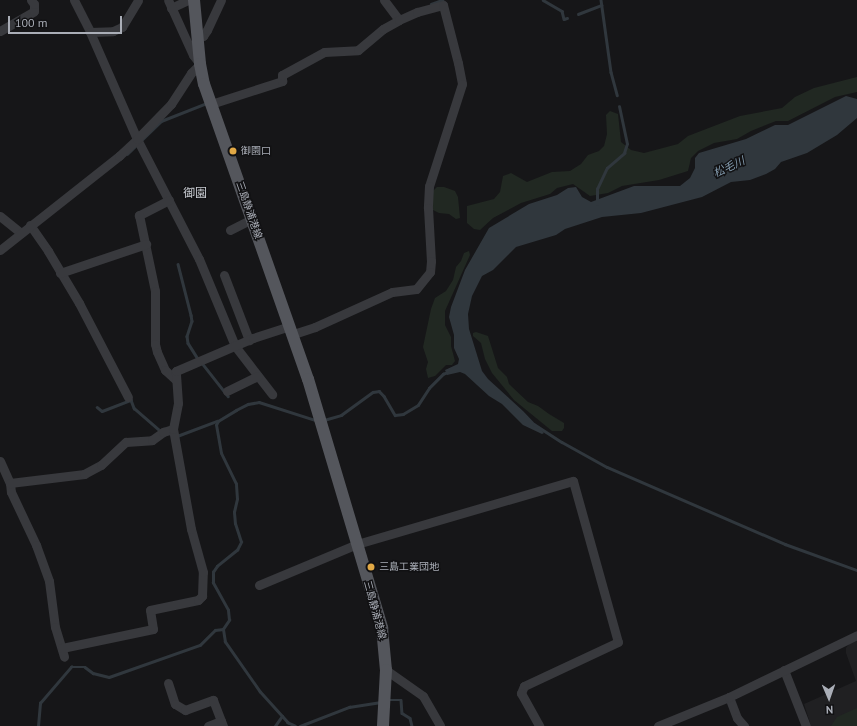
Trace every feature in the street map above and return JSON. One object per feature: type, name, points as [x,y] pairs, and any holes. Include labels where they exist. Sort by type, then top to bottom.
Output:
[{"type":"main road","name":"三島静浦港線","points":[[194,0],[200,64],[211,104],[291,330],[321,422],[382,628],[386,670],[383,726]]},
{"type":"street","points":[[0,31],[34,11],[34,4],[31,0]]},
{"type":"street","points":[[74,0],[90,32],[137,139],[199,259],[235,346],[272,394]]},
{"type":"street","points":[[90,32],[113,31],[122,27],[138,0]]},
{"type":"street","points":[[0,250],[21,233],[32,228],[119,156],[171,104],[191,73],[200,64],[193,55],[169,4],[188,0]]},
{"type":"street","points":[[197,39],[203,36],[207,30],[221,0]]},
{"type":"street","points":[[384,0],[399,20]]},
{"type":"street","points":[[0,461],[10,483],[11,492],[36,545],[48,581],[55,626],[63,653],[153,629],[150,610],[198,600],[202,596],[203,572],[191,529],[173,429],[178,403],[176,371],[249,340],[315,326],[392,292],[416,289],[430,272],[431,262],[428,208],[429,186],[451,122],[462,84],[443,5],[417,12],[399,20],[383,29],[358,50],[324,52],[282,75],[282,81],[211,104]]},
{"type":"street","points":[[169,200],[139,216],[146,244],[156,302],[155,344],[165,370],[176,380]]},
{"type":"street","points":[[0,216],[21,233]]},
{"type":"street","points":[[230,230],[252,219]]},
{"type":"street","points":[[32,228],[60,273],[128,397]]},
{"type":"street","points":[[60,273],[146,244]]},
{"type":"street","points":[[224,275],[249,340]]},
{"type":"street","points":[[227,392],[258,376]]},
{"type":"street","points":[[10,483],[84,474],[101,466],[126,442],[152,440],[163,432],[173,429]]},
{"type":"street","points":[[259,585],[357,544],[573,481],[618,642],[524,686],[521,693],[539,726]]},
{"type":"street","points":[[658,726],[678,722],[857,635]]},
{"type":"street","points":[[386,670],[423,696],[440,726]]},
{"type":"street","points":[[784,670],[806,726]]},
{"type":"street","points":[[168,683],[175,704],[185,710],[212,700],[222,723],[208,726]]},
{"type":"street","points":[[729,696],[737,718],[744,726]]},
{"type":"shaded area","points":[[857,77],[857,92],[835,97],[788,121],[776,121],[751,131],[737,139],[714,143],[698,151],[691,158],[688,171],[659,180],[622,186],[608,193],[590,196],[573,184],[557,188],[550,194],[521,203],[493,218],[480,230],[474,229],[467,223],[467,206],[494,199],[500,192],[503,176],[511,173],[527,182],[552,172],[570,171],[581,164],[588,155],[599,151],[604,146],[607,134],[606,115],[610,111],[618,114],[621,142],[631,150],[644,153],[678,144],[688,136],[740,116],[782,108],[795,97],[814,88]]},
{"type":"shaded area","points":[[437,187],[444,187],[455,191],[458,197],[460,218],[456,219],[449,214],[439,213],[433,210],[431,203],[433,191]]},
{"type":"shaded area","points":[[469,251],[470,255],[445,311],[445,325],[451,337],[451,346],[455,361],[452,365],[446,365],[435,376],[428,378],[426,369],[428,362],[423,347],[431,309],[435,298],[446,291],[453,280],[456,267],[461,261],[464,253]]},
{"type":"shaded area","points":[[476,332],[488,336],[498,368],[507,377],[509,384],[528,402],[538,406],[564,423],[564,428],[562,431],[552,431],[514,400],[492,373],[485,359],[481,343],[473,336],[473,333]]},
{"type":"shaded area","points":[[857,641],[857,726],[811,726],[804,704],[856,681],[846,653],[846,648],[849,644]]},
{"type":"shaded area","points":[[857,708],[857,726],[831,726],[837,717]]},
{"type":"water","name":"松毛川","points":[[846,96],[857,99],[857,118],[837,135],[807,153],[781,162],[775,169],[766,174],[750,180],[731,182],[702,197],[641,213],[602,217],[565,229],[556,235],[516,247],[493,270],[482,276],[472,296],[468,314],[469,329],[482,371],[488,379],[523,411],[544,433],[542,434],[523,425],[502,404],[489,396],[465,374],[460,372],[447,375],[445,370],[458,364],[459,359],[454,348],[454,335],[449,317],[451,307],[465,270],[489,228],[529,204],[557,195],[568,188],[576,187],[582,197],[591,202],[634,186],[680,186],[690,178],[695,168],[695,158],[699,153],[746,139],[775,125],[788,125]]},
{"type":"waterway","points":[[431,4],[442,0]]},
{"type":"waterway","points":[[543,0],[562,11],[564,19],[567,18]]},
{"type":"waterway","points":[[601,0],[611,72],[617,95]]},
{"type":"waterway","points":[[578,14],[601,5]]},
{"type":"waterway","points":[[127,154],[161,121],[207,103]]},
{"type":"waterway","points":[[597,204],[597,189],[607,168],[624,153],[627,144],[619,107]]},
{"type":"waterway","points":[[178,264],[192,321],[187,336],[188,343],[198,359]]},
{"type":"waterway","points":[[202,363],[228,396]]},
{"type":"waterway","points":[[324,420],[341,415],[373,392],[379,391],[384,396],[395,415],[403,414],[418,405],[429,388],[443,374],[448,372]]},
{"type":"waterway","points":[[97,407],[102,411],[131,400],[134,408],[160,431]]},
{"type":"waterway","points":[[295,726],[288,723],[260,692],[225,642],[223,629],[229,620],[228,610],[213,583],[213,572],[217,566],[237,550],[241,542],[235,524],[234,512],[237,499],[236,484],[221,453],[216,425],[218,421],[236,410],[248,404],[259,402],[315,420]]},
{"type":"waterway","points":[[177,436],[217,421]]},
{"type":"waterway","points":[[534,424],[562,442],[607,467],[785,544],[857,570]]},
{"type":"waterway","points":[[38,726],[40,703],[71,667],[85,667],[93,673],[109,677],[200,645],[215,630],[223,629]]},
{"type":"waterway","points":[[388,700],[401,700],[402,713],[410,718],[412,726]]},
{"type":"waterway","points":[[300,726],[349,707],[381,702]]},
{"type":"waterway","points":[[275,726],[282,716]]},
{"type":"place","name":"御園口","points":[[233,151]]},
{"type":"place","name":"三島工業団地","points":[[371,567]]},
{"type":"district","name":"御園","points":[[195,193]]}]
